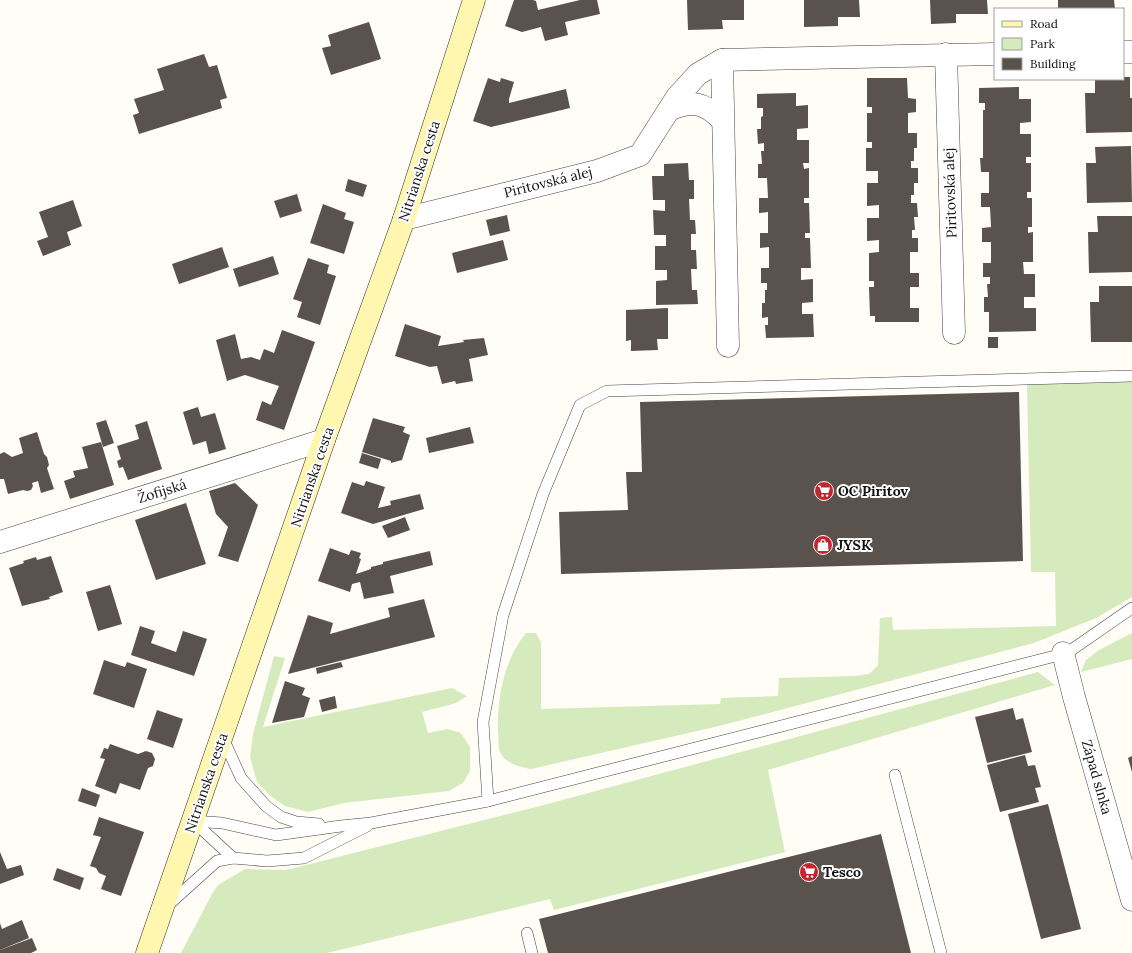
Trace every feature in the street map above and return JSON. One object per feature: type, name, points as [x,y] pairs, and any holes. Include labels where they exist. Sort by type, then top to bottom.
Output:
[{"type":"main road","name":"Nitrianska cesta","points":[[147,953],[324,440],[404,219],[474,0]]},
{"type":"street","name":"Piritovská alej","points":[[946,54],[954,333]]},
{"type":"street","name":"Piritovská alej","points":[[404,219],[597,171],[640,155],[677,97],[698,74],[722,60],[994,54]]},
{"type":"street","points":[[722,60],[722,120],[728,346]]},
{"type":"street","points":[[669,110],[686,104],[695,104],[711,110],[722,120]]},
{"type":"street","name":"Žofijská","points":[[0,542],[324,440]]},
{"type":"street","name":"Západ slnka","points":[[1063,653],[1074,697],[1132,900]]},
{"type":"lane","points":[[488,801],[483,722],[503,615],[544,494],[580,405],[607,391],[1132,376]]},
{"type":"lane","points":[[193,821],[222,823],[276,835],[371,823],[488,801],[1066,653],[1132,608]]},
{"type":"lane","points":[[222,736],[241,778],[266,806],[281,817],[296,822],[341,826]]},
{"type":"lane","points":[[895,774],[941,953]]},
{"type":"lane","points":[[193,821],[233,858]]},
{"type":"lane","points":[[162,911],[217,861],[233,858],[267,861],[304,858],[371,823]]},
{"type":"lane","points":[[527,932],[532,953]]},
{"type":"green space","points":[[1132,380],[1132,597],[1096,618],[1034,643],[719,726],[531,769],[512,764],[501,754],[499,749],[498,718],[503,679],[512,655],[526,633],[536,633],[541,642],[541,709],[720,704],[721,698],[778,696],[779,678],[856,676],[869,674],[878,665],[880,618],[892,617],[893,630],[1056,626],[1055,572],[1031,572],[1027,383]]},
{"type":"green space","points":[[1132,633],[1132,659],[1081,672],[1086,660],[1099,650]]},
{"type":"green space","points":[[274,656],[285,658],[263,727],[452,688],[467,696],[456,703],[422,712],[428,733],[448,729],[461,733],[470,747],[470,771],[463,783],[449,791],[344,803],[308,812],[285,806],[272,797],[257,782],[250,757],[253,734]]},
{"type":"green space","points":[[1038,672],[1055,685],[768,770],[785,852],[554,910],[550,899],[327,953],[181,953],[218,885],[245,869],[286,870],[540,806]]},
{"type":"building","points":[[514,0],[536,1],[538,10],[580,0],[597,0],[600,14],[565,22],[568,35],[545,41],[541,27],[522,32],[505,26]]},
{"type":"building","points":[[687,0],[744,0],[744,20],[722,20],[723,29],[688,30]]},
{"type":"building","points":[[804,0],[859,0],[860,17],[838,17],[838,26],[804,27]]},
{"type":"building","points":[[930,0],[987,0],[988,14],[956,14],[956,23],[931,24]]},
{"type":"building","points":[[1058,0],[1114,0],[1115,8],[1058,8]]},
{"type":"building","points":[[369,22],[381,59],[331,75],[322,48],[331,46],[328,35]]},
{"type":"building","points":[[204,54],[209,67],[217,65],[227,98],[220,100],[222,108],[139,134],[133,115],[139,113],[134,99],[164,90],[157,69]]},
{"type":"building","points":[[1124,77],[1130,77],[1130,98],[1132,98],[1132,132],[1086,133],[1085,93],[1095,93],[1095,80],[1124,80]]},
{"type":"building","points":[[488,78],[500,82],[501,78],[514,82],[509,103],[566,89],[570,108],[491,127],[473,121]]},
{"type":"building","points":[[867,78],[907,78],[908,98],[916,99],[916,112],[908,113],[908,133],[917,133],[917,148],[914,148],[914,161],[911,161],[911,168],[918,168],[918,183],[914,183],[914,195],[911,195],[911,203],[917,203],[918,217],[914,217],[915,230],[912,230],[912,238],[918,238],[918,252],[910,252],[910,273],[919,273],[919,287],[910,287],[910,308],[919,308],[919,322],[875,322],[875,316],[870,316],[869,287],[874,287],[874,281],[869,281],[869,253],[879,252],[879,240],[867,241],[867,218],[879,218],[879,205],[867,206],[867,183],[878,183],[878,171],[866,171],[866,148],[872,148],[872,142],[867,142],[867,113],[872,113],[872,107],[867,107]]},
{"type":"building","points":[[1019,87],[1019,99],[1031,99],[1031,122],[1020,123],[1020,134],[1031,134],[1031,157],[1026,157],[1026,163],[1031,163],[1031,192],[1027,192],[1027,198],[1032,198],[1032,227],[1028,227],[1028,233],[1033,232],[1033,262],[1023,262],[1024,274],[1035,274],[1035,297],[1024,297],[1024,308],[1036,308],[1036,331],[989,332],[989,312],[984,312],[984,297],[988,297],[987,284],[990,284],[990,277],[983,277],[983,263],[991,263],[991,242],[982,242],[982,228],[991,227],[990,207],[981,207],[981,193],[989,193],[989,172],[981,172],[980,158],[983,158],[983,110],[985,110],[985,103],[979,103],[979,88]]},
{"type":"building","points":[[796,93],[796,106],[808,105],[808,128],[797,129],[797,140],[809,140],[809,163],[803,163],[804,169],[809,168],[809,198],[804,198],[804,203],[809,203],[810,233],[805,233],[805,238],[810,238],[811,268],[801,268],[801,280],[813,279],[813,302],[802,303],[802,314],[813,314],[814,337],[766,338],[765,325],[768,325],[768,317],[762,318],[762,303],[765,303],[765,290],[767,290],[767,283],[761,283],[761,268],[769,268],[769,247],[760,248],[760,233],[768,233],[768,212],[759,213],[759,198],[768,198],[767,178],[758,178],[758,164],[762,164],[761,151],[764,151],[764,143],[758,144],[757,129],[761,129],[763,108],[757,108],[757,94]]},
{"type":"building","points":[[1131,146],[1132,202],[1087,203],[1086,163],[1096,163],[1095,147]]},
{"type":"building","points":[[688,163],[689,180],[694,180],[694,199],[689,199],[690,220],[695,220],[696,234],[691,234],[691,250],[696,250],[697,269],[691,269],[692,290],[697,290],[698,304],[656,305],[656,281],[667,280],[667,270],[655,270],[655,246],[666,246],[666,235],[654,235],[653,210],[665,211],[665,200],[653,200],[652,176],[664,176],[664,164]]},
{"type":"building","points":[[348,179],[367,185],[363,197],[345,191]]},
{"type":"building","points":[[297,194],[302,211],[280,218],[274,201]]},
{"type":"building","points":[[73,200],[82,226],[67,232],[71,245],[43,256],[37,241],[48,237],[39,212]]},
{"type":"building","points":[[323,204],[346,213],[344,219],[354,222],[344,254],[310,243]]},
{"type":"building","points":[[507,215],[510,231],[490,236],[486,220]]},
{"type":"building","points":[[1097,216],[1132,216],[1132,272],[1089,273],[1088,232],[1098,232]]},
{"type":"building","points":[[503,240],[508,260],[457,273],[452,253]]},
{"type":"building","points":[[222,247],[229,267],[179,284],[172,264]]},
{"type":"building","points":[[273,256],[279,274],[239,287],[233,269]]},
{"type":"building","points":[[308,258],[329,265],[327,273],[336,276],[320,325],[297,317],[302,302],[293,299]]},
{"type":"building","points":[[1099,286],[1132,286],[1132,342],[1091,342],[1090,302],[1099,302]]},
{"type":"building","points":[[668,308],[668,339],[657,339],[658,350],[631,351],[631,340],[626,341],[626,310]]},
{"type":"building","points":[[405,324],[441,336],[438,346],[464,342],[463,340],[484,338],[488,355],[469,359],[473,381],[456,384],[455,381],[442,384],[437,366],[430,367],[395,356]]},
{"type":"building","points":[[282,330],[315,342],[284,430],[256,420],[262,401],[271,405],[279,386],[245,375],[227,381],[216,340],[235,334],[241,359],[251,357],[260,360],[264,349],[274,353]]},
{"type":"building","points":[[988,337],[998,337],[998,348],[988,348]]},
{"type":"building","name":"OC Piritov","points":[[1019,392],[1023,561],[561,574],[559,512],[628,510],[626,472],[642,472],[640,402]]},
{"type":"building","points":[[198,407],[201,417],[215,413],[226,449],[209,454],[206,441],[193,445],[183,412]]},
{"type":"building","points":[[373,418],[405,427],[403,432],[410,435],[402,460],[391,463],[391,461],[362,452]]},
{"type":"building","points":[[106,420],[114,443],[103,447],[96,423]]},
{"type":"building","points":[[147,421],[162,469],[128,480],[123,467],[119,468],[117,461],[121,459],[117,446],[139,439],[135,425]]},
{"type":"building","points":[[470,427],[474,443],[429,453],[426,438]]},
{"type":"building","points":[[37,432],[44,454],[47,457],[49,465],[47,468],[54,489],[41,493],[38,481],[32,483],[33,486],[31,490],[23,490],[8,494],[4,479],[0,479],[0,454],[4,452],[12,457],[23,453],[19,438]]},
{"type":"building","points":[[101,442],[114,485],[70,499],[64,481],[75,477],[73,471],[88,468],[82,447]]},
{"type":"building","points":[[362,453],[381,459],[378,469],[359,463]]},
{"type":"building","points":[[366,481],[385,487],[378,508],[391,505],[390,501],[420,494],[424,509],[373,524],[341,513],[352,482],[364,486]]},
{"type":"building","points":[[235,483],[258,505],[238,562],[218,556],[228,527],[216,514],[209,491]]},
{"type":"building","points":[[186,503],[206,564],[156,580],[135,520]]},
{"type":"building","points":[[405,517],[410,530],[388,538],[382,526]]},
{"type":"building","points":[[330,548],[349,555],[351,550],[361,553],[359,558],[361,559],[356,574],[371,569],[371,567],[383,564],[383,562],[430,551],[433,565],[390,576],[394,593],[364,599],[360,582],[352,584],[350,592],[318,581]]},
{"type":"building","points":[[51,556],[63,592],[49,597],[50,599],[22,606],[9,568],[24,563],[23,561],[36,557],[37,560]]},
{"type":"building","points":[[110,585],[122,624],[98,631],[86,592]]},
{"type":"building","points":[[424,599],[435,637],[288,674],[308,615],[333,623],[330,634],[390,617],[388,608]]},
{"type":"building","points":[[140,626],[155,631],[151,643],[176,652],[183,631],[207,639],[194,676],[131,655]]},
{"type":"building","points":[[104,660],[125,667],[127,662],[147,669],[134,708],[93,694]]},
{"type":"building","points":[[341,662],[343,667],[317,674],[316,668]]},
{"type":"building","points":[[285,681],[305,688],[302,695],[310,698],[304,717],[272,723]]},
{"type":"building","points":[[335,696],[337,708],[322,712],[319,700]]},
{"type":"building","points":[[1013,708],[1016,720],[1023,718],[1032,752],[987,763],[975,717]]},
{"type":"building","points":[[157,710],[183,719],[173,748],[147,739]]},
{"type":"building","points":[[110,744],[138,754],[146,751],[152,753],[155,759],[153,766],[148,768],[140,790],[120,783],[116,794],[95,786],[105,759],[100,758],[104,748],[108,749]]},
{"type":"building","points":[[1025,755],[1028,766],[1035,765],[1041,787],[1035,788],[1039,802],[1000,812],[987,765]]},
{"type":"building","points":[[1132,756],[1132,772],[1128,758]]},
{"type":"building","points":[[82,788],[100,795],[96,807],[78,801]]},
{"type":"building","points":[[1048,804],[1081,929],[1041,939],[1008,814]]},
{"type":"building","points":[[99,817],[144,832],[121,896],[101,889],[106,876],[99,873],[96,868],[90,866],[101,837],[93,835]]},
{"type":"building","name":"Tesco","points":[[881,834],[911,953],[548,953],[539,919]]},
{"type":"building","points":[[0,852],[7,869],[21,865],[24,875],[0,884]]},
{"type":"building","points":[[57,868],[84,878],[80,890],[53,880]]},
{"type":"building","points":[[22,920],[29,938],[0,950],[0,923],[2,929]]},
{"type":"building","points":[[32,938],[37,950],[31,953],[0,953],[0,950]]},
{"type":"place","name":"OC Piritov","points":[[824,491]]},
{"type":"place","name":"JYSK","points":[[823,545]]},
{"type":"place","name":"Tesco","points":[[809,872]]}]
